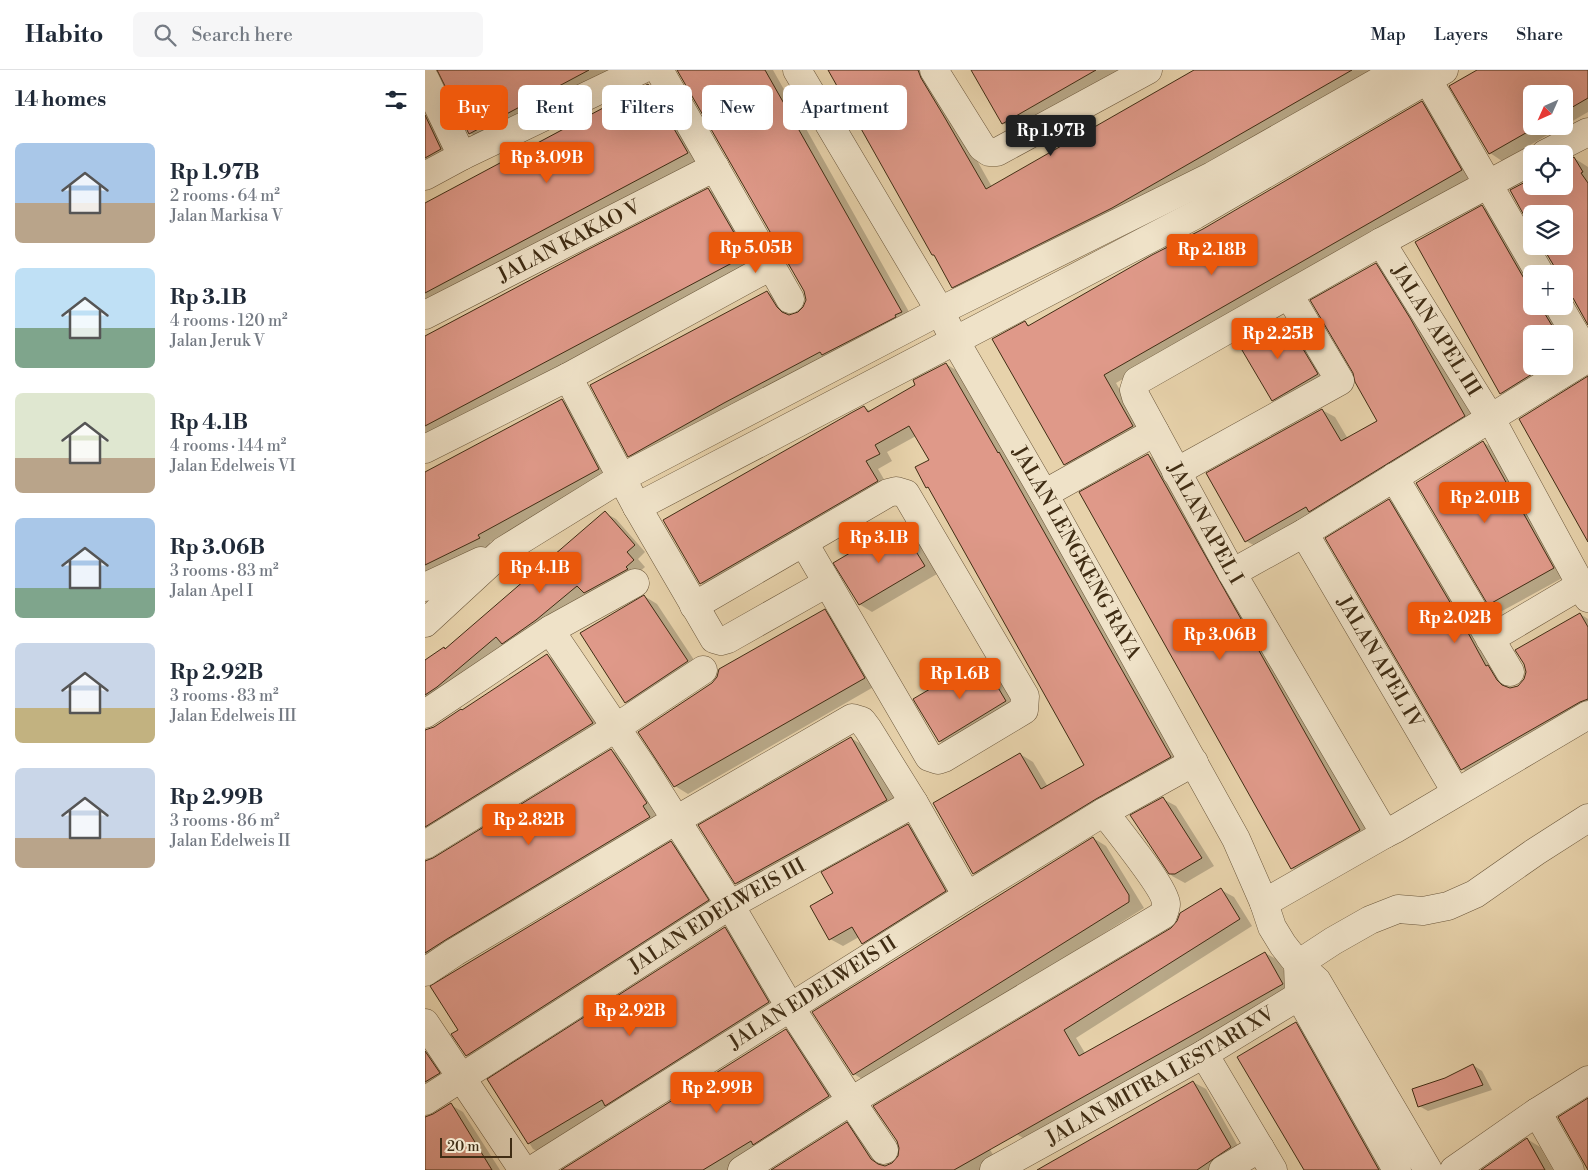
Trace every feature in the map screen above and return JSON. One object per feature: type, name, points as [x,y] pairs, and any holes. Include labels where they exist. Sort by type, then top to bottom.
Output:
[{"type":"street","points":[[425,176],[462,156],[641,70]]},
{"type":"street","points":[[659,70],[790,299]]},
{"type":"street","name":"JALAN LENGKENG RAYA","points":[[797,70],[1045,494],[1236,839],[1279,935]]},
{"type":"street","points":[[934,70],[982,147],[989,152],[997,152],[1148,70]]},
{"type":"street","points":[[949,328],[1399,70]]},
{"type":"street","points":[[425,587],[628,492],[949,328],[1195,215],[1430,74],[1488,183],[1535,265]]},
{"type":"street","points":[[425,79],[462,156]]},
{"type":"street","points":[[1563,145],[1588,132]]},
{"type":"street","name":"JALAN APEL I","points":[[1385,834],[1233,573],[1176,472],[1134,390],[1137,381],[1381,242],[1523,165]]},
{"type":"street","name":"JALAN KAKAO V","points":[[425,315],[715,167]]},
{"type":"street","name":"JALAN APEL III","points":[[1381,242],[1491,419],[1585,592]]},
{"type":"street","points":[[425,449],[568,377],[771,266]]},
{"type":"street","points":[[1176,472],[1340,380],[1289,295]]},
{"type":"street","points":[[1233,573],[1304,533],[1491,419],[1588,357],[1564,315]]},
{"type":"street","points":[[568,377],[628,492],[714,638],[728,639],[827,583]]},
{"type":"street","points":[[1045,494],[1155,432]]},
{"type":"street","points":[[1394,477],[1510,672]]},
{"type":"street","points":[[694,606],[888,493],[896,491],[906,494],[1025,696],[1024,710],[944,758],[938,760],[929,757],[804,543]]},
{"type":"street","name":"JALAN APEL IV","points":[[1304,533],[1456,792]]},
{"type":"street","points":[[425,623],[503,551]]},
{"type":"street","points":[[425,714],[550,630],[635,583]]},
{"type":"street","points":[[1490,638],[1585,592]]},
{"type":"street","points":[[550,630],[617,727],[730,904],[790,1007],[884,1150]]},
{"type":"street","points":[[425,845],[617,727],[703,670]]},
{"type":"street","points":[[1279,935],[1385,834],[1588,714]]},
{"type":"street","points":[[425,972],[455,952],[676,820],[852,718],[862,721],[914,803],[967,896]]},
{"type":"street","name":"JALAN EDELWEIS II","points":[[532,1170],[967,896],[1104,812],[1194,762]]},
{"type":"street","name":"JALAN EDELWEIS III","points":[[425,1101],[730,904],[914,803]]},
{"type":"street","points":[[742,1170],[851,1101],[1163,915],[1167,903],[1156,882],[1104,812]]},
{"type":"street","points":[[1279,935],[1333,942],[1370,920],[1398,909],[1423,911],[1448,906],[1475,894],[1588,818]]},
{"type":"street","points":[[1279,935],[1299,996],[1397,1170]]},
{"type":"street","points":[[1279,935],[1317,981],[1428,1170]]},
{"type":"street","name":"JALAN MITRA LESTARI XV","points":[[1007,1167],[1204,1054],[1299,996]]},
{"type":"street","points":[[425,1023],[523,1170]]},
{"type":"street","points":[[1204,1054],[1267,1159],[1223,1170]]},
{"type":"street","points":[[1454,1170],[1537,1112],[1588,1080]]},
{"type":"street","points":[[1537,1112],[1570,1170]]},
{"type":"building","points":[[437,70],[589,70],[561,85],[518,85],[518,108],[508,113],[508,85],[444,85]]},
{"type":"building","points":[[677,70],[765,70],[783,102],[783,130],[799,130],[902,312],[895,315],[896,317],[822,355],[820,352],[628,457],[590,385],[767,291],[777,307],[789,315],[798,312],[806,300],[804,291],[711,130],[773,130],[773,85],[702,85],[702,114],[692,96],[692,85],[686,85]]},
{"type":"building","points":[[828,70],[918,70],[986,189],[1194,70],[1352,70],[1112,208],[952,288],[862,130],[907,130],[907,85],[836,85]]},
{"type":"building","points":[[971,70],[1096,70],[1002,124]]},
{"type":"building","points":[[1477,70],[1588,70],[1588,98],[1573,107],[1573,85],[1523,85],[1523,135],[1489,154],[1449,86]]},
{"type":"building","points":[[1422,101],[1462,170],[1104,375],[1133,426],[1064,465],[992,339],[1025,321],[1028,326],[1152,255],[1203,229]]},
{"type":"building","points":[[602,109],[602,130],[675,130],[688,153],[425,293],[425,203],[562,130],[592,130],[592,114]]},
{"type":"building","points":[[425,115],[441,149],[425,158]]},
{"type":"building","points":[[467,130],[476,130],[469,134]]},
{"type":"building","points":[[1573,158],[1588,183],[1588,325],[1573,298],[1573,265],[1553,265],[1547,255],[1573,255],[1573,205],[1523,205],[1523,214],[1510,190],[1523,183],[1523,195],[1573,195]]},
{"type":"building","points":[[708,188],[747,255],[425,426],[425,336]]},
{"type":"building","points":[[1482,205],[1523,277],[1523,315],[1546,315],[1552,325],[1523,325],[1523,375],[1531,375],[1500,394],[1415,242]]},
{"type":"building","points":[[1376,263],[1410,318],[1465,416],[1309,512],[1306,507],[1245,542],[1206,473],[1322,409],[1341,441],[1377,421],[1355,382],[1353,373],[1310,300]]},
{"type":"building","points":[[1285,319],[1318,374],[1272,401],[1239,345]]},
{"type":"building","points":[[946,363],[999,452],[1171,757],[1096,799],[973,874],[933,803],[1020,753],[1041,789],[1084,765],[915,467],[929,460],[909,426],[875,445],[880,454],[866,461],[878,481],[700,584],[663,520],[864,406],[868,412],[915,385],[913,380]]},
{"type":"building","points":[[1588,376],[1588,542],[1519,419]]},
{"type":"building","points":[[562,399],[599,469],[478,535],[480,538],[425,565],[425,472]]},
{"type":"building","points":[[1483,441],[1554,568],[1488,605],[1416,483]]},
{"type":"building","points":[[1148,454],[1360,830],[1291,869],[1079,492]]},
{"type":"building","points":[[1389,499],[1486,666],[1488,665],[1502,685],[1510,688],[1518,686],[1524,679],[1526,672],[1524,664],[1515,650],[1580,613],[1588,627],[1588,699],[1461,770],[1325,538]]},
{"type":"building","points":[[605,511],[635,545],[627,552],[634,560],[626,567],[628,569],[584,593],[577,586],[536,620],[502,644],[496,637],[425,695],[425,660],[444,647],[445,649]]},
{"type":"building","points":[[899,524],[925,566],[859,605],[833,563]]},
{"type":"building","points":[[644,595],[688,661],[625,703],[580,633]]},
{"type":"building","points":[[825,609],[865,678],[674,787],[638,732],[712,683],[717,677],[719,669]]},
{"type":"building","points":[[547,654],[593,723],[425,827],[425,730],[434,727],[462,710]]},
{"type":"building","points":[[981,659],[1006,701],[939,742],[913,699]]},
{"type":"building","points":[[851,737],[887,800],[735,884],[698,825]]},
{"type":"building","points":[[611,749],[647,803],[643,806],[650,817],[425,953],[425,861],[433,858]]},
{"type":"building","points":[[1163,797],[1202,858],[1175,874],[1169,874],[1130,815]]},
{"type":"building","points":[[908,824],[946,891],[862,944],[852,927],[829,940],[810,906],[833,893],[821,872]]},
{"type":"building","points":[[1093,837],[1129,895],[1129,902],[853,1075],[812,1012]]},
{"type":"building","points":[[671,841],[709,900],[466,1056],[451,1034],[458,1030],[430,986]]},
{"type":"building","points":[[1221,888],[1240,919],[1064,1030],[1079,1056],[1265,952],[1283,984],[954,1170],[771,1170],[847,1122],[871,1159],[885,1166],[892,1163],[898,1156],[899,1148],[897,1141],[873,1106],[1171,928],[1177,921],[1180,913]]},
{"type":"building","points":[[725,927],[769,1002],[605,1106],[602,1100],[528,1144],[487,1079]]},
{"type":"building","points":[[1296,1022],[1379,1170],[1304,1170],[1237,1057]]},
{"type":"building","points":[[786,1029],[829,1096],[753,1145],[751,1141],[703,1170],[561,1170]]},
{"type":"building","points":[[425,1051],[440,1073],[425,1082]]},
{"type":"building","points":[[1473,1064],[1483,1085],[1418,1107],[1412,1089],[1445,1078]]},
{"type":"building","points":[[1193,1081],[1231,1147],[1197,1170],[1037,1170]]},
{"type":"building","points":[[1588,1098],[1588,1170],[1558,1117]]},
{"type":"building","points":[[451,1103],[492,1170],[425,1170],[425,1117]]},
{"type":"building","points":[[1527,1138],[1545,1170],[1481,1170]]}]
